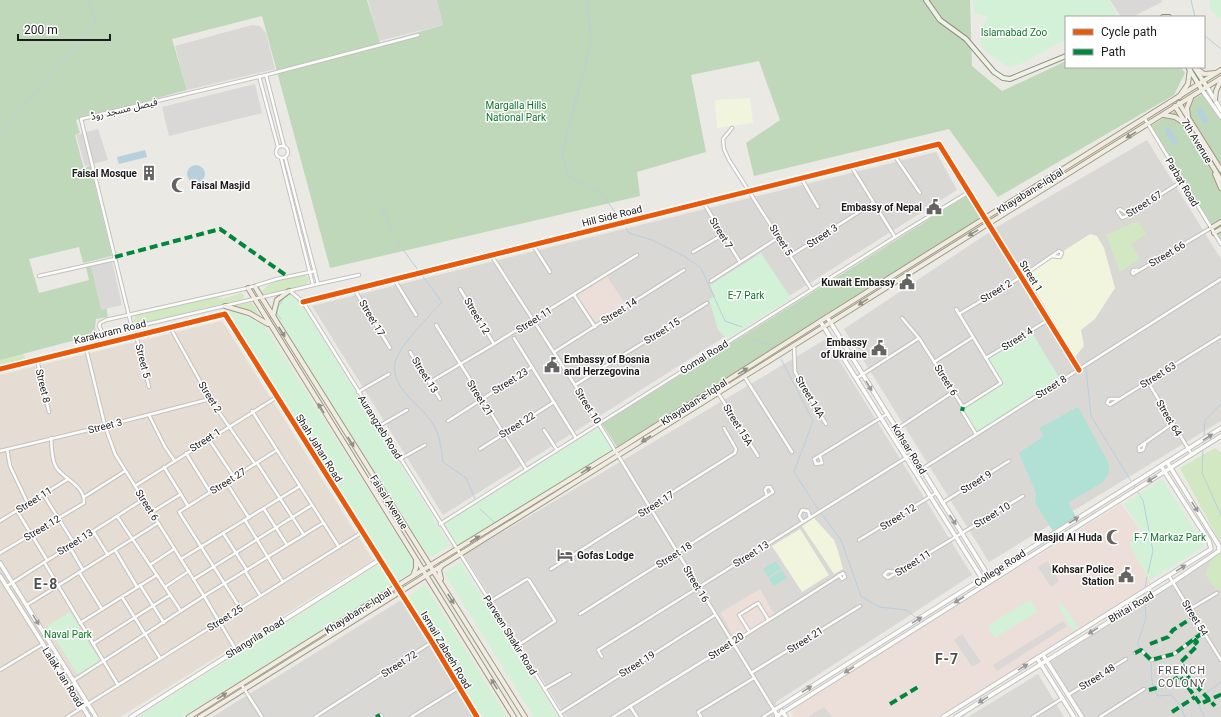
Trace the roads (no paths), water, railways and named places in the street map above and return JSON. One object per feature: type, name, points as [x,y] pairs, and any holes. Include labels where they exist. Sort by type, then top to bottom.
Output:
[{"type":"main road","points":[[926,0],[940,20],[966,39],[994,72],[1003,78],[1010,79],[1065,56]]},
{"type":"main road","points":[[1192,68],[1204,74],[1220,71]]},
{"type":"main road","points":[[1192,68],[1207,87]]},
{"type":"main road","points":[[1192,68],[1202,90]]},
{"type":"main road","points":[[1175,101],[1188,84],[1192,68]]},
{"type":"main road","name":"Khayaban-e-Iqbal","points":[[200,717],[446,563],[458,553],[820,321],[1175,101],[1220,71]]},
{"type":"main road","points":[[1215,100],[1216,91],[1221,79]]},
{"type":"main road","name":"Khayaban-e-Iqbal","points":[[189,717],[422,570],[443,558],[458,553],[619,456],[744,376],[1221,79]]},
{"type":"main road","points":[[1188,119],[1188,108],[1192,98]]},
{"type":"main road","name":"7th Avenue","points":[[1175,101],[1188,126],[1221,180]]},
{"type":"main road","name":"7th Avenue","points":[[1178,106],[1221,169]]},
{"type":"main road","points":[[1164,115],[1175,116],[1188,126]]},
{"type":"main road","points":[[1213,167],[1221,188]]},
{"type":"main road","points":[[1211,228],[1221,222]]},
{"type":"main road","points":[[1214,233],[1221,229]]},
{"type":"main road","name":"Faisal Avenue","points":[[255,287],[260,298],[525,717]]},
{"type":"main road","name":"Faisal Avenue","points":[[248,288],[415,560],[514,717]]},
{"type":"main road","points":[[273,317],[273,311],[278,300],[289,291]]},
{"type":"main road","points":[[226,306],[249,313],[271,327]]},
{"type":"main road","points":[[422,554],[430,560],[443,558]]},
{"type":"main road","points":[[413,576],[416,568],[415,560]]},
{"type":"main road","points":[[443,586],[439,573],[441,566],[446,563]]},
{"type":"main road","points":[[415,581],[426,581],[435,590]]},
{"type":"street","name":"فیصل مسجد روڈ","points":[[132,328],[81,119],[266,75],[418,35]]},
{"type":"street","points":[[266,75],[284,146],[288,152],[285,157],[318,284]]},
{"type":"street","points":[[259,76],[278,147],[276,155],[280,158],[313,285]]},
{"type":"street","points":[[1207,87],[1221,110]]},
{"type":"street","points":[[1202,90],[1221,117]]},
{"type":"street","name":"Parbat Road","points":[[1145,119],[1221,244]]},
{"type":"street","name":"Street 5","points":[[732,128],[723,139],[724,149],[812,290]]},
{"type":"street","name":"Street 1","points":[[926,147],[939,144],[1079,370]]},
{"type":"street","points":[[278,147],[284,146]]},
{"type":"street","name":"Hill Side Road","points":[[303,302],[926,147]]},
{"type":"street","points":[[894,155],[920,193]]},
{"type":"street","points":[[280,158],[285,157]]},
{"type":"street","points":[[851,166],[895,237]]},
{"type":"street","points":[[801,178],[818,206]]},
{"type":"street","name":"Street 67","points":[[1126,213],[1120,209],[1117,211],[1122,218],[1127,216],[1182,180]]},
{"type":"street","name":"Gomal Road","points":[[440,524],[895,237],[969,192]]},
{"type":"street","name":"Street 7","points":[[703,202],[740,262]]},
{"type":"street","name":"Street 3","points":[[790,256],[873,203]]},
{"type":"street","name":"Street 66","points":[[1140,270],[1134,270],[1132,272],[1134,274],[1211,228]]},
{"type":"street","points":[[693,252],[722,235]]},
{"type":"street","points":[[711,281],[779,237]]},
{"type":"street","points":[[533,244],[550,272]]},
{"type":"street","name":"Street 2","points":[[959,314],[1021,277],[1059,251],[1062,253],[1060,258],[1052,256]]},
{"type":"street","name":"Street 10","points":[[491,255],[534,320],[619,456]]},
{"type":"street","name":"Street 11","points":[[430,382],[534,320],[637,255]]},
{"type":"street","points":[[40,276],[115,259]]},
{"type":"street","name":"Street 14","points":[[554,352],[684,270]]},
{"type":"street","points":[[315,271],[277,279],[255,287],[106,320],[100,323],[99,326],[103,333],[132,328],[313,285],[359,276]]},
{"type":"street","points":[[394,279],[416,315]]},
{"type":"street","name":"Street 8","points":[[921,469],[1221,279]]},
{"type":"street","name":"Street 17","points":[[354,289],[390,348]]},
{"type":"street","name":"Street 12","points":[[460,289],[494,344]]},
{"type":"street","name":"Aurangzeb Road","points":[[289,291],[303,302],[458,553]]},
{"type":"street","points":[[574,295],[595,327]]},
{"type":"street","name":"Street 15","points":[[575,385],[707,303]]},
{"type":"street","points":[[956,310],[986,358]]},
{"type":"street","name":"Karakuram Road","points":[[0,369],[225,314]]},
{"type":"street","name":"Shah Jahan Road","points":[[225,314],[361,533],[400,591]]},
{"type":"street","name":"Kohsar Road","points":[[827,317],[942,504],[991,580]]},
{"type":"street","name":"Street 6","points":[[902,318],[919,338],[963,406],[1001,383],[986,358]]},
{"type":"street","name":"Street 4","points":[[986,358],[1048,320]]},
{"type":"street","name":"Kohsar Road","points":[[820,321],[857,378],[905,458],[986,584]]},
{"type":"street","name":"Street 21","points":[[436,325],[526,469]]},
{"type":"street","name":"Street 2","points":[[170,327],[210,399],[256,463],[304,535]]},
{"type":"street","name":"Street 5","points":[[136,335],[149,387]]},
{"type":"street","name":"Street 63","points":[[1118,399],[1109,399],[1107,403],[1110,405],[1221,336]]},
{"type":"street","points":[[514,338],[576,438]]},
{"type":"street","points":[[857,378],[919,338]]},
{"type":"street","points":[[934,362],[973,338]]},
{"type":"street","name":"Street 14A","points":[[794,345],[795,372],[826,424]]},
{"type":"street","name":"Street 6","points":[[86,348],[110,443],[125,471],[194,579],[236,650]]},
{"type":"street","name":"Street 13","points":[[410,352],[440,399]]},
{"type":"street","name":"Street 8","points":[[37,360],[49,412]]},
{"type":"street","name":"Street 23","points":[[448,421],[532,367]]},
{"type":"street","points":[[358,392],[389,374]]},
{"type":"street","points":[[744,376],[792,452]]},
{"type":"street","name":"Street 64","points":[[1148,382],[1192,455]]},
{"type":"street","points":[[896,429],[953,392]]},
{"type":"street","name":"Street 15A","points":[[718,393],[758,456]]},
{"type":"street","name":"Street 1","points":[[135,486],[208,438],[277,396]]},
{"type":"street","name":"Street 3","points":[[0,451],[210,399]]},
{"type":"street","name":"Street 22","points":[[480,448],[554,402]]},
{"type":"street","points":[[379,426],[406,410]]},
{"type":"street","points":[[252,411],[339,547]]},
{"type":"street","points":[[962,411],[976,434]]},
{"type":"street","points":[[820,456],[822,463],[816,464],[814,459],[887,414]]},
{"type":"street","points":[[149,415],[164,447],[174,460]]},
{"type":"street","points":[[1145,444],[1143,450],[1139,451],[1139,447],[1172,424]]},
{"type":"street","name":"Street 17","points":[[551,569],[735,453],[736,449],[724,428]]},
{"type":"street","name":"College Road","points":[[1221,428],[774,710],[778,716],[1221,436]]},
{"type":"street","points":[[544,430],[556,450]]},
{"type":"street","points":[[51,438],[54,462],[61,474],[73,481],[84,497],[125,471]]},
{"type":"street","points":[[208,438],[234,477]]},
{"type":"street","points":[[400,459],[425,445]]},
{"type":"street","points":[[7,449],[10,466],[28,504]]},
{"type":"street","name":"Street 27","points":[[202,547],[179,512],[277,450]]},
{"type":"street","points":[[186,453],[210,492]]},
{"type":"street","name":"Street 13","points":[[602,657],[598,650],[912,454]]},
{"type":"street","name":"Street 16","points":[[619,456],[649,508],[678,552],[698,588],[774,710]]},
{"type":"street","name":"Street 9","points":[[942,504],[1009,461]]},
{"type":"street","points":[[1167,462],[1219,548]]},
{"type":"street","points":[[1161,466],[1210,541],[1211,547],[1219,548]]},
{"type":"street","points":[[164,467],[188,506]]},
{"type":"street","name":"Street 11","points":[[0,522],[68,478]]},
{"type":"street","points":[[226,482],[249,518]]},
{"type":"street","points":[[181,559],[300,486]]},
{"type":"street","name":"Street 12","points":[[859,540],[936,493]]},
{"type":"street","points":[[43,494],[74,543]]},
{"type":"street","points":[[152,512],[181,494]]},
{"type":"street","name":"Street 18","points":[[580,614],[767,496]]},
{"type":"street","name":"Street 10","points":[[956,536],[1023,496]]},
{"type":"street","name":"Street 12","points":[[0,553],[84,503],[84,497]]},
{"type":"street","name":"Street 13","points":[[6,586],[144,499]]},
{"type":"street","points":[[194,579],[312,505]]},
{"type":"street","points":[[264,509],[287,545]]},
{"type":"street","points":[[803,522],[799,516],[802,510],[808,511],[810,518]]},
{"type":"street","points":[[17,511],[31,534],[58,586],[118,685]]},
{"type":"street","points":[[117,516],[182,611]]},
{"type":"street","points":[[245,520],[283,582]]},
{"type":"street","points":[[27,605],[158,523]]},
{"type":"street","points":[[74,680],[146,635],[204,596],[323,523]]},
{"type":"street","points":[[92,531],[108,554]]},
{"type":"street","name":"Street 25","points":[[83,707],[361,533]]},
{"type":"street","points":[[223,534],[236,553],[260,595]]},
{"type":"street","name":"Street 11","points":[[896,572],[888,571],[884,576],[888,578],[956,536]]},
{"type":"street","points":[[69,546],[83,570]]},
{"type":"street","points":[[202,547],[240,608]]},
{"type":"street","name":"Bhitai Road","points":[[942,717],[1206,553],[1211,547]]},
{"type":"street","name":"Bhitai Road","points":[[956,717],[1173,582],[1217,553],[1219,548]]},
{"type":"street","points":[[150,565],[174,549]]},
{"type":"street","points":[[115,550],[164,623]]},
{"type":"street","name":"Parveen Shakir Road","points":[[458,553],[562,717]]},
{"type":"street","name":"Shangrila Road","points":[[131,717],[379,560]]},
{"type":"street","name":"Lalak Jan Road","points":[[0,563],[96,717]]},
{"type":"street","points":[[165,587],[189,571]]},
{"type":"street","points":[[80,572],[102,609]]},
{"type":"street","points":[[80,622],[156,575]]},
{"type":"street","name":"Lalak Jan Road","points":[[0,576],[88,717]]},
{"type":"street","name":"Street 20","points":[[613,717],[839,576]]},
{"type":"street","name":"Street 54","points":[[1169,576],[1221,660]]},
{"type":"street","points":[[489,602],[528,579],[555,621],[517,646]]},
{"type":"street","name":"Ismail Zabeeh Road","points":[[400,591],[477,717]]},
{"type":"street","points":[[1190,609],[1217,593]]},
{"type":"street","points":[[93,644],[170,595]]},
{"type":"street","points":[[122,597],[160,658]]},
{"type":"street","points":[[749,631],[739,615],[758,603],[768,619]]},
{"type":"street","name":"Street 21","points":[[751,673],[860,606]]},
{"type":"street","points":[[1120,606],[1123,612]]},
{"type":"street","name":"Street 19","points":[[560,713],[715,615]]},
{"type":"street","points":[[1135,653],[1141,650],[1151,660],[1161,659],[1174,654],[1201,634]]},
{"type":"street","name":"Street 72","points":[[315,717],[432,642]]},
{"type":"street","points":[[0,670],[43,644]]},
{"type":"street","points":[[1043,655],[1082,717]]},
{"type":"street","points":[[1037,658],[1074,717]]},
{"type":"street","name":"Street 48","points":[[1068,695],[1126,659]]},
{"type":"street","points":[[544,689],[570,674]]},
{"type":"street","points":[[701,717],[698,712],[754,678]]},
{"type":"street","points":[[241,684],[262,717]]},
{"type":"street","points":[[411,717],[458,688]]},
{"type":"street","points":[[1100,717],[1144,689]]},
{"type":"street","points":[[1033,717],[1068,695]]},
{"type":"street","points":[[630,706],[637,717]]},
{"type":"street","points":[[67,717],[83,707]]},
{"type":"street","points":[[780,707],[786,717]]},
{"type":"street","points":[[763,717],[774,710]]},
{"type":"water","points":[[1201,107],[1209,121],[1204,124],[1196,111]]},
{"type":"water","points":[[1169,127],[1178,142],[1173,145],[1164,130]]},
{"type":"water","points":[[145,150],[147,157],[119,164],[117,157]]},
{"type":"water","points":[[196,165],[202,168],[205,174],[202,180],[196,183],[190,180],[187,174],[190,168]]},
{"type":"waterway","points":[[0,133],[96,22],[89,0]]},
{"type":"waterway","points":[[587,0],[591,42],[562,154],[569,177],[603,195],[617,215]]},
{"type":"waterway","points":[[1191,0],[1195,16]]},
{"type":"waterway","points":[[1205,36],[1221,49]]},
{"type":"waterway","points":[[381,206],[392,231]]},
{"type":"waterway","points":[[626,228],[629,233],[652,240],[684,256],[701,268],[725,321],[742,327]]},
{"type":"waterway","points":[[396,240],[418,270]]},
{"type":"waterway","points":[[421,274],[442,302],[408,340],[397,357],[395,372],[401,388],[426,414],[434,426],[440,441],[443,462],[466,478],[475,499]]},
{"type":"waterway","points":[[281,319],[277,314],[278,307],[285,296]]},
{"type":"waterway","points":[[751,340],[772,345]]},
{"type":"waterway","points":[[781,359],[813,421],[794,472],[818,509]]},
{"type":"waterway","points":[[1086,368],[1091,416],[1131,481]]},
{"type":"waterway","points":[[1204,435],[1205,420],[1221,404]]},
{"type":"waterway","points":[[1203,450],[1202,473],[1221,515]]},
{"type":"waterway","points":[[1140,496],[1143,500],[1153,551],[1148,573]]},
{"type":"waterway","points":[[480,509],[494,522]]},
{"type":"waterway","points":[[822,514],[841,540],[861,596],[879,607],[907,610],[915,617]]},
{"type":"waterway","points":[[1145,587],[1147,577]]},
{"type":"waterway","points":[[1145,603],[1146,618],[1137,645],[1148,655]]},
{"type":"waterway","points":[[1151,661],[1152,680],[1155,692],[1158,696],[1171,695],[1180,705],[1185,717]]},
{"type":"waterway","points":[[1205,717],[1200,708],[1198,699],[1221,682]]},
{"type":"place","name":"Faisal Mosque","points":[[149,173]]},
{"type":"place","name":"Faisal Masjid","points":[[179,185]]},
{"type":"place","name":"Embassy of Nepal","points":[[934,207]]},
{"type":"place","name":"Kuwait Embassy","points":[[907,282]]},
{"type":"place","name":"Embassy of Ukraine","points":[[879,348]]},
{"type":"place","name":"Embassy of Bosnia and Herzegovina","points":[[552,365]]},
{"type":"place","name":"Masjid Al Huda","points":[[1114,537]]},
{"type":"place","name":"Gofas Lodge","points":[[565,555]]},
{"type":"place","name":"Kohsar Police Station","points":[[1126,575]]},
{"type":"district","name":"E-8","points":[[46,584]]},
{"type":"district","name":"F-7","points":[[947,659]]},
{"type":"district","name":"FRENCH COLONY","points":[[1182,676]]},
{"type":"park label","name":"Islamabad Zoo","points":[[1014,32]]},
{"type":"park label","name":"Margalla Hills National Park","points":[[516,110]]},
{"type":"park label","name":"E-7 Park","points":[[746,295]]},
{"type":"park label","name":"F-7 Markaz Park","points":[[1170,537]]},
{"type":"park label","name":"Naval Park","points":[[68,634]]}]
